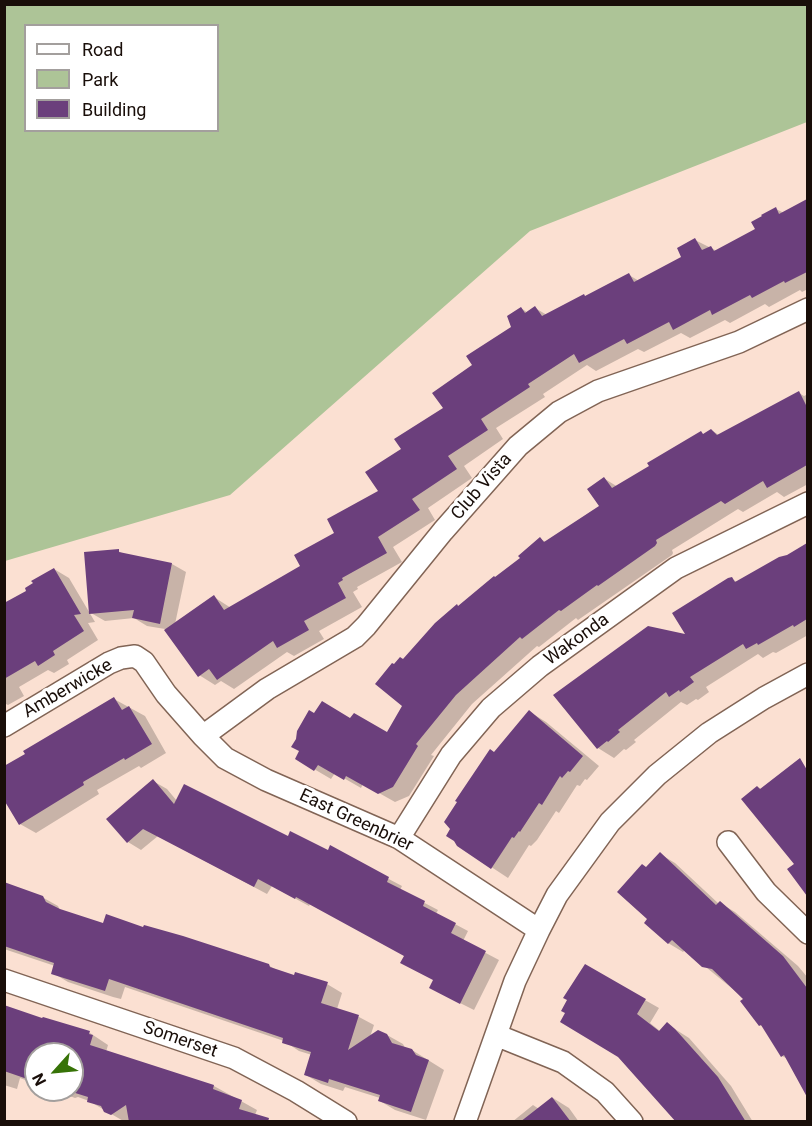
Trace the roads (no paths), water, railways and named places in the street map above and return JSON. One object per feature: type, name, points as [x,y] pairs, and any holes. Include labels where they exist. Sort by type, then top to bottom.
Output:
[{"type":"street","name":"Club Vista","points":[[202,736],[267,689],[355,637],[443,531],[518,446],[559,412],[598,391],[739,342],[807,309]]},
{"type":"street","name":"Wakonda","points":[[399,838],[451,755],[491,708],[540,666],[676,568],[807,503]]},
{"type":"street","name":"Amberwicke","points":[[4,726],[109,663],[135,656],[144,662],[166,694],[202,736]]},
{"type":"street","points":[[465,1122],[515,981],[539,930],[557,895],[610,822],[657,775],[709,733],[738,713],[807,674]]},
{"type":"street","name":"East Greenbrier","points":[[202,736],[225,758],[266,780],[399,838],[539,930]]},
{"type":"street","points":[[728,842],[766,892],[807,933]]},
{"type":"street","name":"Somerset","points":[[4,980],[234,1058],[296,1091],[346,1122]]},
{"type":"street","points":[[496,1035],[563,1062],[605,1092],[632,1122]]}]
